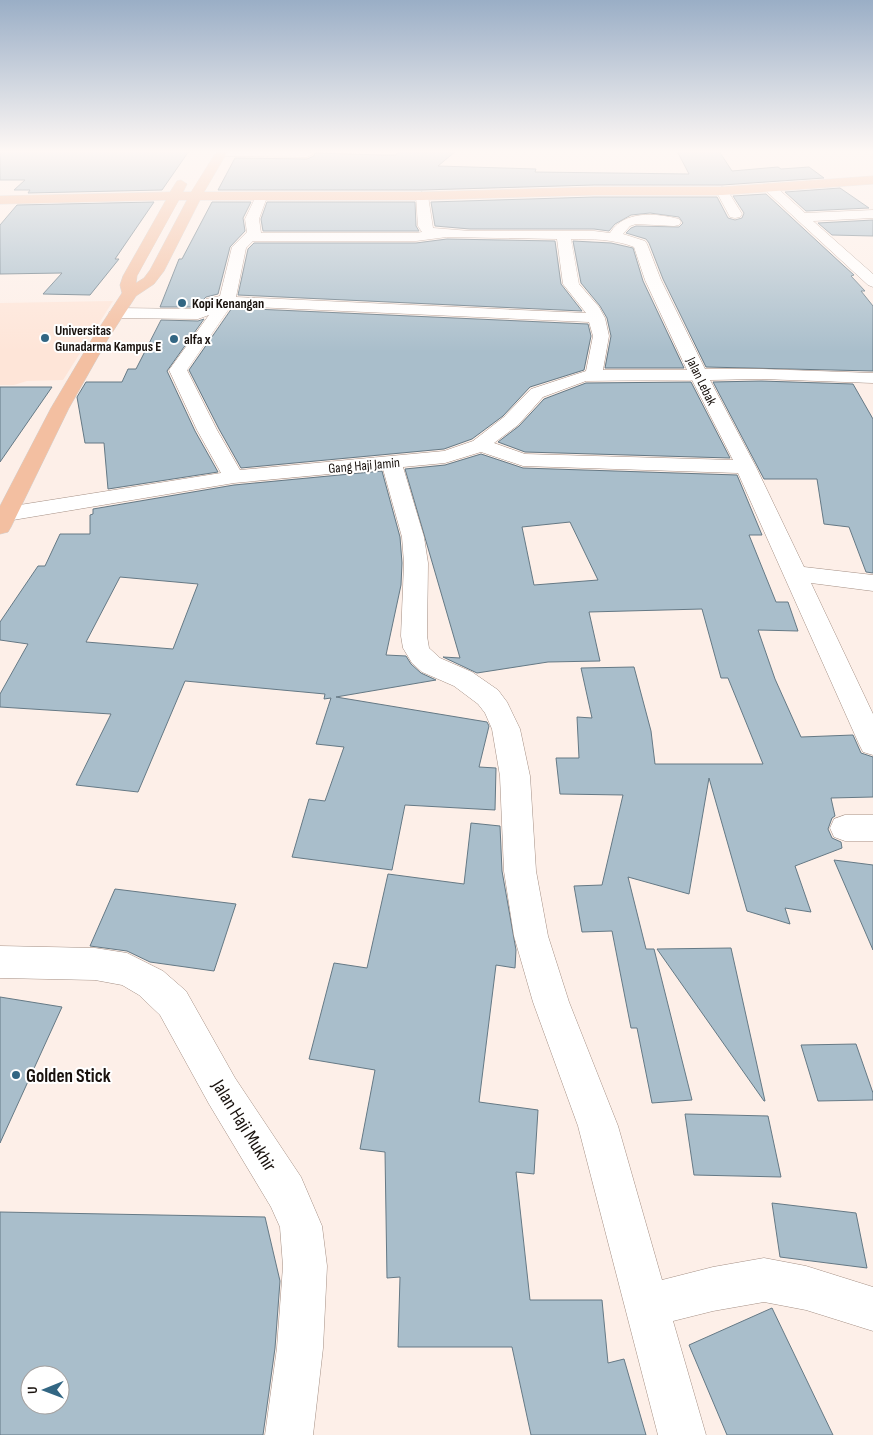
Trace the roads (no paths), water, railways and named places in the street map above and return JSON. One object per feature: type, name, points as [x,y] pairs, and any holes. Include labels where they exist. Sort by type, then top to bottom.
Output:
[{"type":"main road","points":[[130,294],[130,276],[161,218]]},
{"type":"main road","points":[[4,520],[65,399],[117,313],[130,294],[153,278],[183,220],[187,218]]},
{"type":"street","points":[[234,477],[206,430],[178,370],[227,301],[239,247],[252,237],[255,228],[252,218]]},
{"type":"street","points":[[425,218],[427,230],[444,234]]},
{"type":"street","points":[[804,218],[873,282]]},
{"type":"street","points":[[614,237],[621,225],[629,220],[674,222]]},
{"type":"street","name":"Jalan Lebak","points":[[252,237],[416,237],[444,234],[563,235],[614,237],[640,244],[653,280],[698,374],[746,467],[873,744]]},
{"type":"street","points":[[563,235],[571,284],[580,297],[590,306],[597,318],[601,336],[594,374]]},
{"type":"street","points":[[855,267],[873,268]]},
{"type":"street","points":[[117,313],[198,314],[202,313],[212,302],[227,301],[597,318]]},
{"type":"street","name":"Gang Haji Jamin","points":[[4,520],[234,477],[445,457],[463,452],[480,444],[511,421],[537,393],[594,374],[873,378]]},
{"type":"street","points":[[480,444],[523,460],[746,467]]},
{"type":"street","points":[[392,463],[413,537],[416,563],[414,636],[416,648],[431,665],[463,679],[488,697],[497,709],[506,728],[515,776],[520,871],[531,936],[551,1002],[598,1126],[682,1435]]},
{"type":"street","points":[[795,574],[873,583]]},
{"type":"street","name":"Jalan Haji Mukhir","points":[[0,962],[95,964],[127,970],[151,983],[173,1003],[222,1091],[286,1192],[301,1226],[306,1266],[300,1348],[289,1435]]},
{"type":"street","points":[[647,1306],[713,1289],[764,1280],[806,1288],[873,1310]]},
{"type":"place","name":"Kopi Kenangan","points":[[182,303]]},
{"type":"place","name":"Universitas Gunadarma Kampus E","points":[[45,338]]},
{"type":"place","name":"alfa x","points":[[174,339]]},
{"type":"place","name":"Golden Stick","points":[[16,1075]]}]
